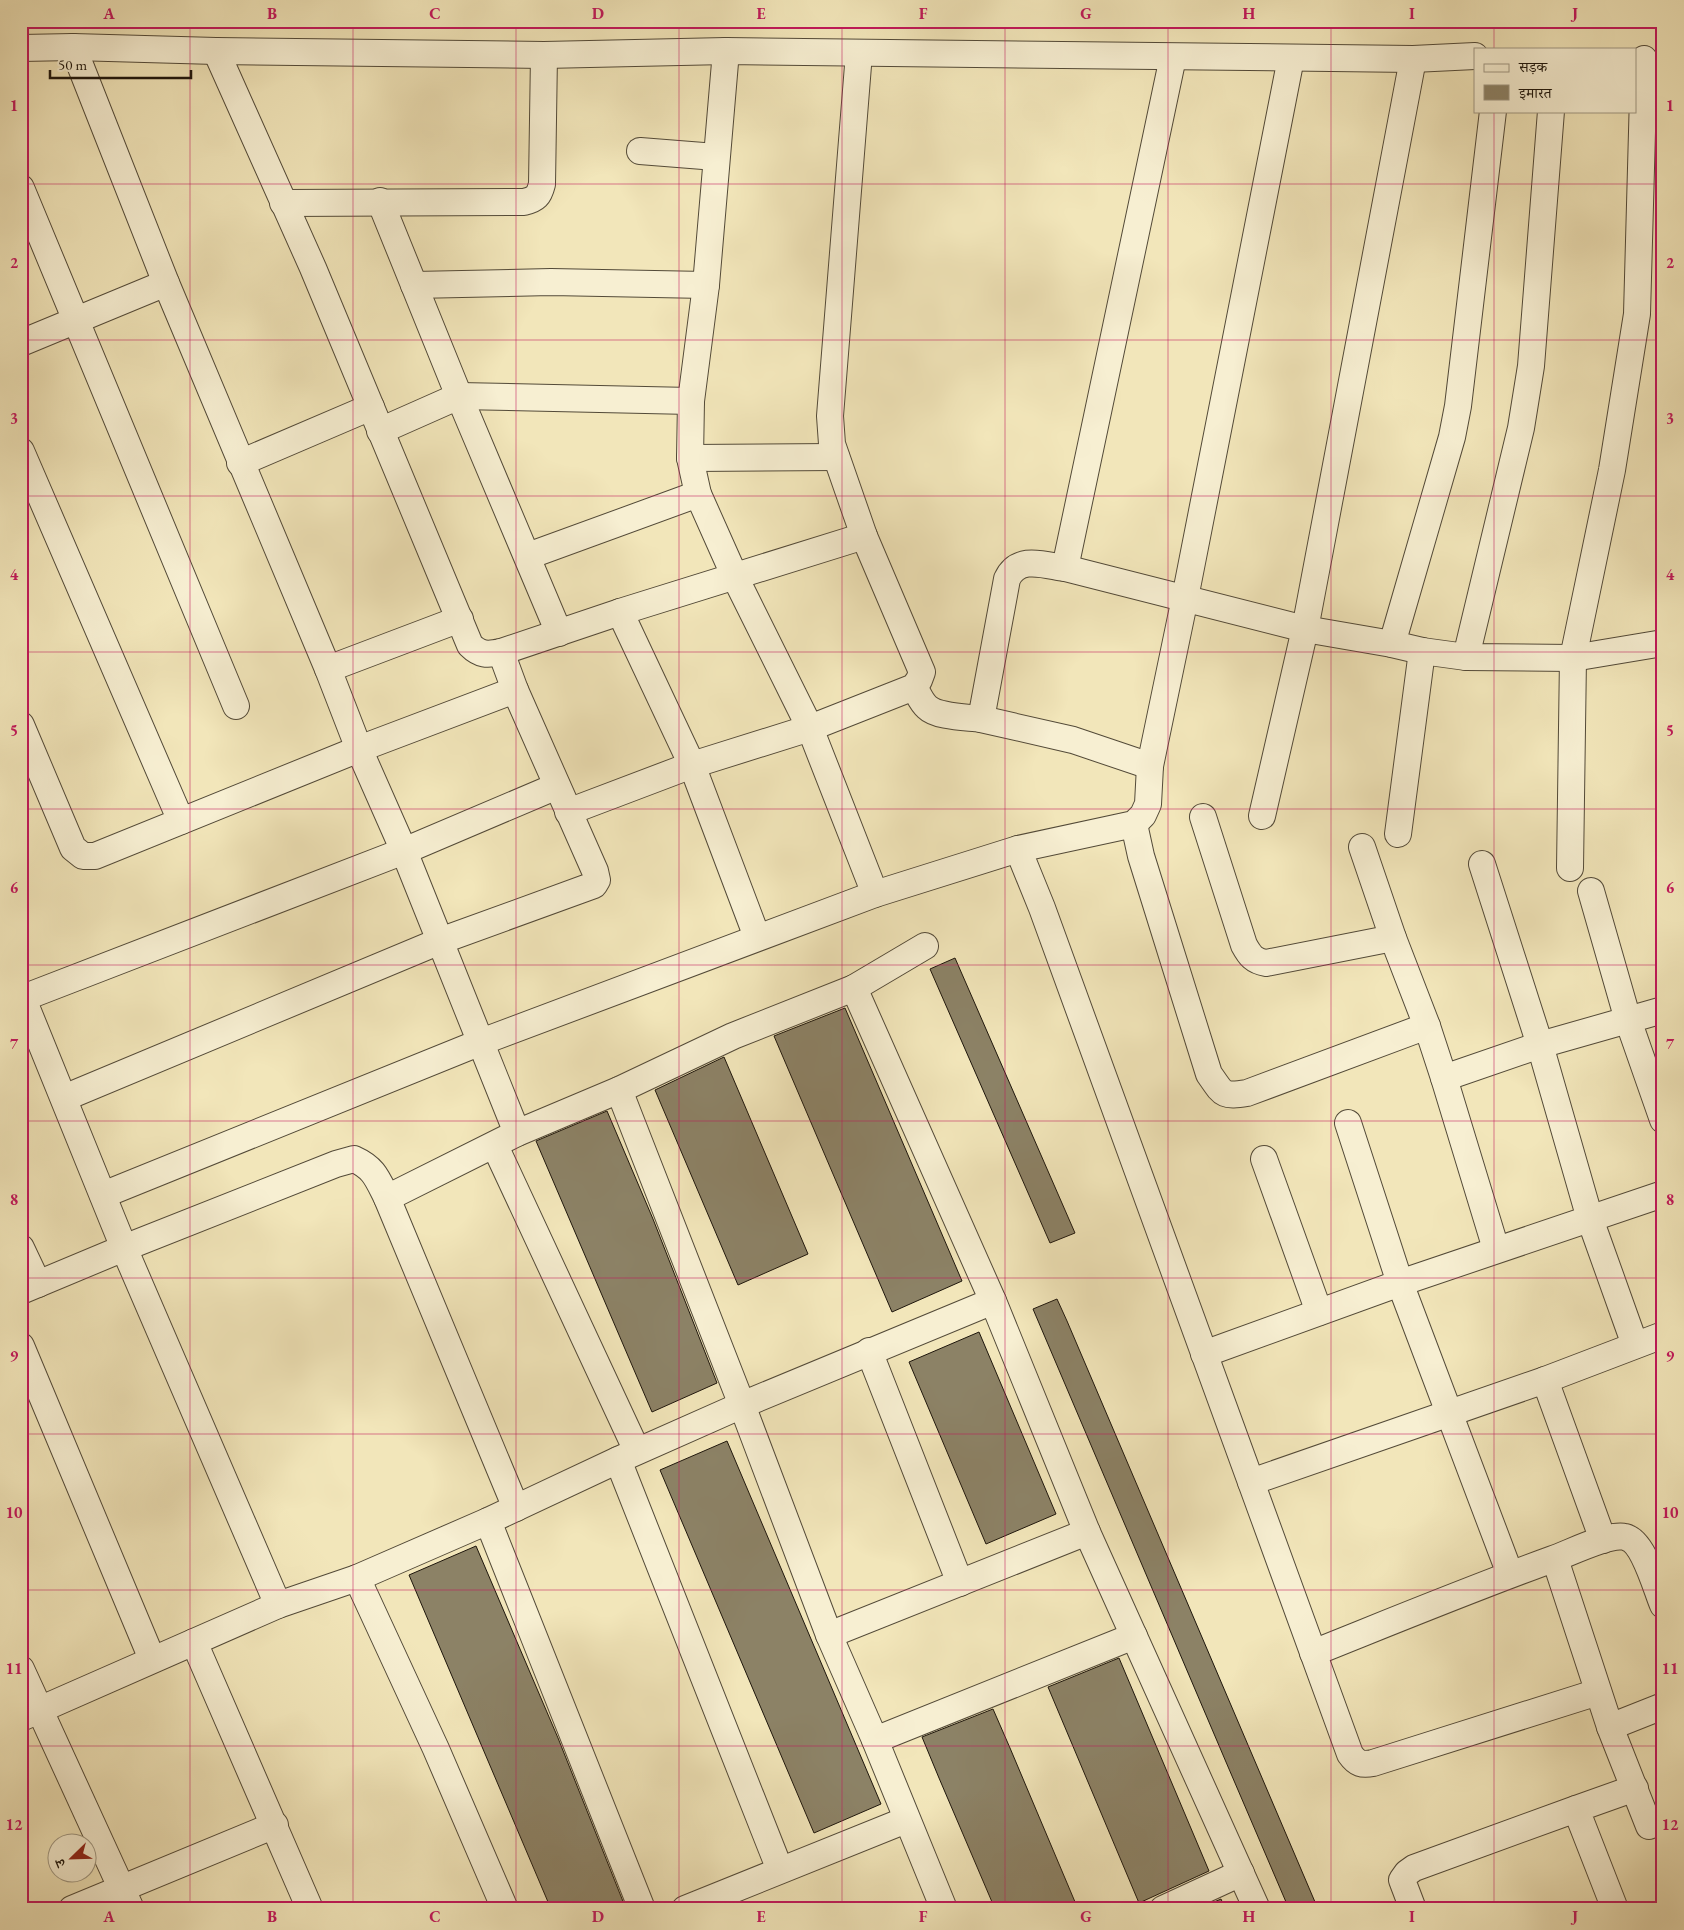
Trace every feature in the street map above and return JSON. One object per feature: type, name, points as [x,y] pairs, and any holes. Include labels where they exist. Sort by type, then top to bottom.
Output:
[{"type":"street","points":[[21,48],[73,46],[216,51],[544,55],[726,51],[1413,59],[1474,56]]},
{"type":"street","points":[[73,46],[240,463],[404,851],[481,1042],[506,1140],[627,1456],[780,1870]]},
{"type":"street","points":[[216,51],[313,268],[470,644],[478,653],[488,655],[501,652],[620,612],[864,536]]},
{"type":"street","points":[[726,51],[706,285],[691,401],[690,458],[698,494],[735,577],[810,728],[875,894]]},
{"type":"street","points":[[568,812],[692,765],[810,728],[914,687],[919,680],[922,672],[864,536],[832,444],[830,416],[859,53]]},
{"type":"street","points":[[283,203],[380,201],[524,202],[533,200],[539,194],[542,184],[544,55]]},
{"type":"street","points":[[1065,568],[1173,57]]},
{"type":"street","points":[[103,1195],[481,1042],[875,894],[1018,849],[1134,824],[1143,815],[1148,804],[1150,766],[1185,598],[1291,58]]},
{"type":"street","points":[[1262,816],[1306,630],[1413,59]]},
{"type":"street","points":[[1570,868],[1573,658],[1612,470],[1636,314],[1647,59]]},
{"type":"street","points":[[1392,644],[1452,437],[1458,406],[1493,112]]},
{"type":"street","points":[[1466,657],[1526,400],[1531,366],[1551,112]]},
{"type":"street","points":[[640,151],[716,158]]},
{"type":"street","points":[[21,188],[236,706]]},
{"type":"street","points":[[380,201],[459,396],[559,633]]},
{"type":"street","points":[[21,343],[166,282]]},
{"type":"street","points":[[414,285],[551,282],[706,285]]},
{"type":"street","points":[[240,463],[375,419],[459,396],[691,401]]},
{"type":"street","points":[[21,451],[181,821]]},
{"type":"street","points":[[690,458],[836,457]]},
{"type":"street","points":[[528,556],[698,494]]},
{"type":"street","points":[[981,719],[1007,578],[1011,570],[1020,564],[1031,562],[1065,568],[1306,630],[1466,657],[1573,658],[1663,643]]},
{"type":"street","points":[[620,612],[692,765],[757,937]]},
{"type":"street","points":[[328,669],[460,619]]},
{"type":"street","points":[[1398,834],[1422,651]]},
{"type":"street","points":[[64,1098],[440,941],[594,885],[598,880],[595,871],[515,690],[501,652]]},
{"type":"street","points":[[914,687],[925,706],[937,713],[981,719],[1073,740],[1150,766]]},
{"type":"street","points":[[21,726],[73,848],[83,856],[95,856],[360,749],[515,690]]},
{"type":"street","points":[[278,1605],[124,1248],[22,996],[404,851],[557,786]]},
{"type":"street","points":[[1203,817],[1244,945],[1250,956],[1256,961],[1266,963],[1393,938]]},
{"type":"street","points":[[1134,824],[1141,856],[1209,1074],[1220,1090],[1230,1096],[1247,1093],[1427,1026]]},
{"type":"street","points":[[1362,847],[1393,938],[1427,1026],[1496,1249]]},
{"type":"street","points":[[1018,849],[1042,908],[1350,1754],[1356,1762],[1364,1764],[1598,1692]]},
{"type":"street","points":[[1482,864],[1540,1045],[1590,1219],[1634,1345]]},
{"type":"street","points":[[1591,891],[1628,1020],[1663,1120]]},
{"type":"street","points":[[387,1198],[506,1140],[734,1036],[854,988],[925,946]]},
{"type":"street","points":[[854,988],[993,1301],[1088,1532],[1257,1909]]},
{"type":"street","points":[[1444,1078],[1540,1045],[1663,1010]]},
{"type":"street","points":[[619,1090],[742,1405],[829,1635],[875,1740],[906,1820],[944,1909]]},
{"type":"street","points":[[1348,1123],[1400,1283],[1510,1574]]},
{"type":"street","points":[[21,1248],[29,1288],[124,1248],[354,1158],[367,1165],[377,1178],[387,1198],[516,1508]]},
{"type":"street","points":[[1264,1159],[1319,1312]]},
{"type":"street","points":[[1204,1354],[1496,1249],[1663,1194]]},
{"type":"street","points":[[31,1713],[278,1605],[357,1578],[488,1521],[742,1405],[993,1301]]},
{"type":"street","points":[[1251,1482],[1544,1380],[1663,1335]]},
{"type":"street","points":[[21,1346],[152,1659]]},
{"type":"street","points":[[870,1351],[960,1583]]},
{"type":"street","points":[[1544,1380],[1603,1540]]},
{"type":"street","points":[[488,1521],[642,1909]]},
{"type":"street","points":[[829,1635],[1088,1532]]},
{"type":"street","points":[[1314,1653],[1510,1574],[1603,1540],[1625,1537],[1635,1543],[1642,1551],[1663,1605]]},
{"type":"street","points":[[1555,1559],[1610,1727],[1650,1826]]},
{"type":"street","points":[[357,1578],[436,1749],[505,1909]]},
{"type":"street","points":[[875,1740],[1134,1636]]},
{"type":"street","points":[[194,1642],[310,1909]]},
{"type":"street","points":[[21,1669],[31,1713],[126,1898]]},
{"type":"street","points":[[1610,1727],[1663,1706]]},
{"type":"street","points":[[1413,1909],[1402,1880],[1414,1868],[1635,1788]]},
{"type":"street","points":[[1576,1809],[1615,1909]]},
{"type":"street","points":[[685,1909],[906,1820]]},
{"type":"street","points":[[72,1909],[126,1898],[275,1825]]},
{"type":"street","points":[[1163,1909],[1241,1873]]},
{"type":"building","points":[[955,958],[1075,1233],[1050,1243],[930,969]]},
{"type":"building","points":[[845,1008],[962,1281],[892,1312],[774,1036]]},
{"type":"building","points":[[724,1057],[808,1254],[738,1285],[655,1090]]},
{"type":"building","points":[[607,1111],[653,1219],[717,1383],[652,1412],[536,1141]]},
{"type":"building","points":[[1057,1299],[1318,1909],[1289,1909],[1226,1762],[1033,1309]]},
{"type":"building","points":[[979,1332],[1056,1514],[986,1544],[909,1362]]},
{"type":"building","points":[[727,1441],[881,1804],[814,1833],[660,1470]]},
{"type":"building","points":[[476,1546],[558,1738],[626,1909],[551,1909],[409,1575]]},
{"type":"building","points":[[1119,1658],[1209,1871],[1139,1903],[1048,1687]]},
{"type":"building","points":[[993,1709],[1078,1909],[995,1909],[939,1778],[922,1737]]},
{"type":"building","points":[[1221,1899],[1225,1909],[1200,1909],[1200,1908]]}]
